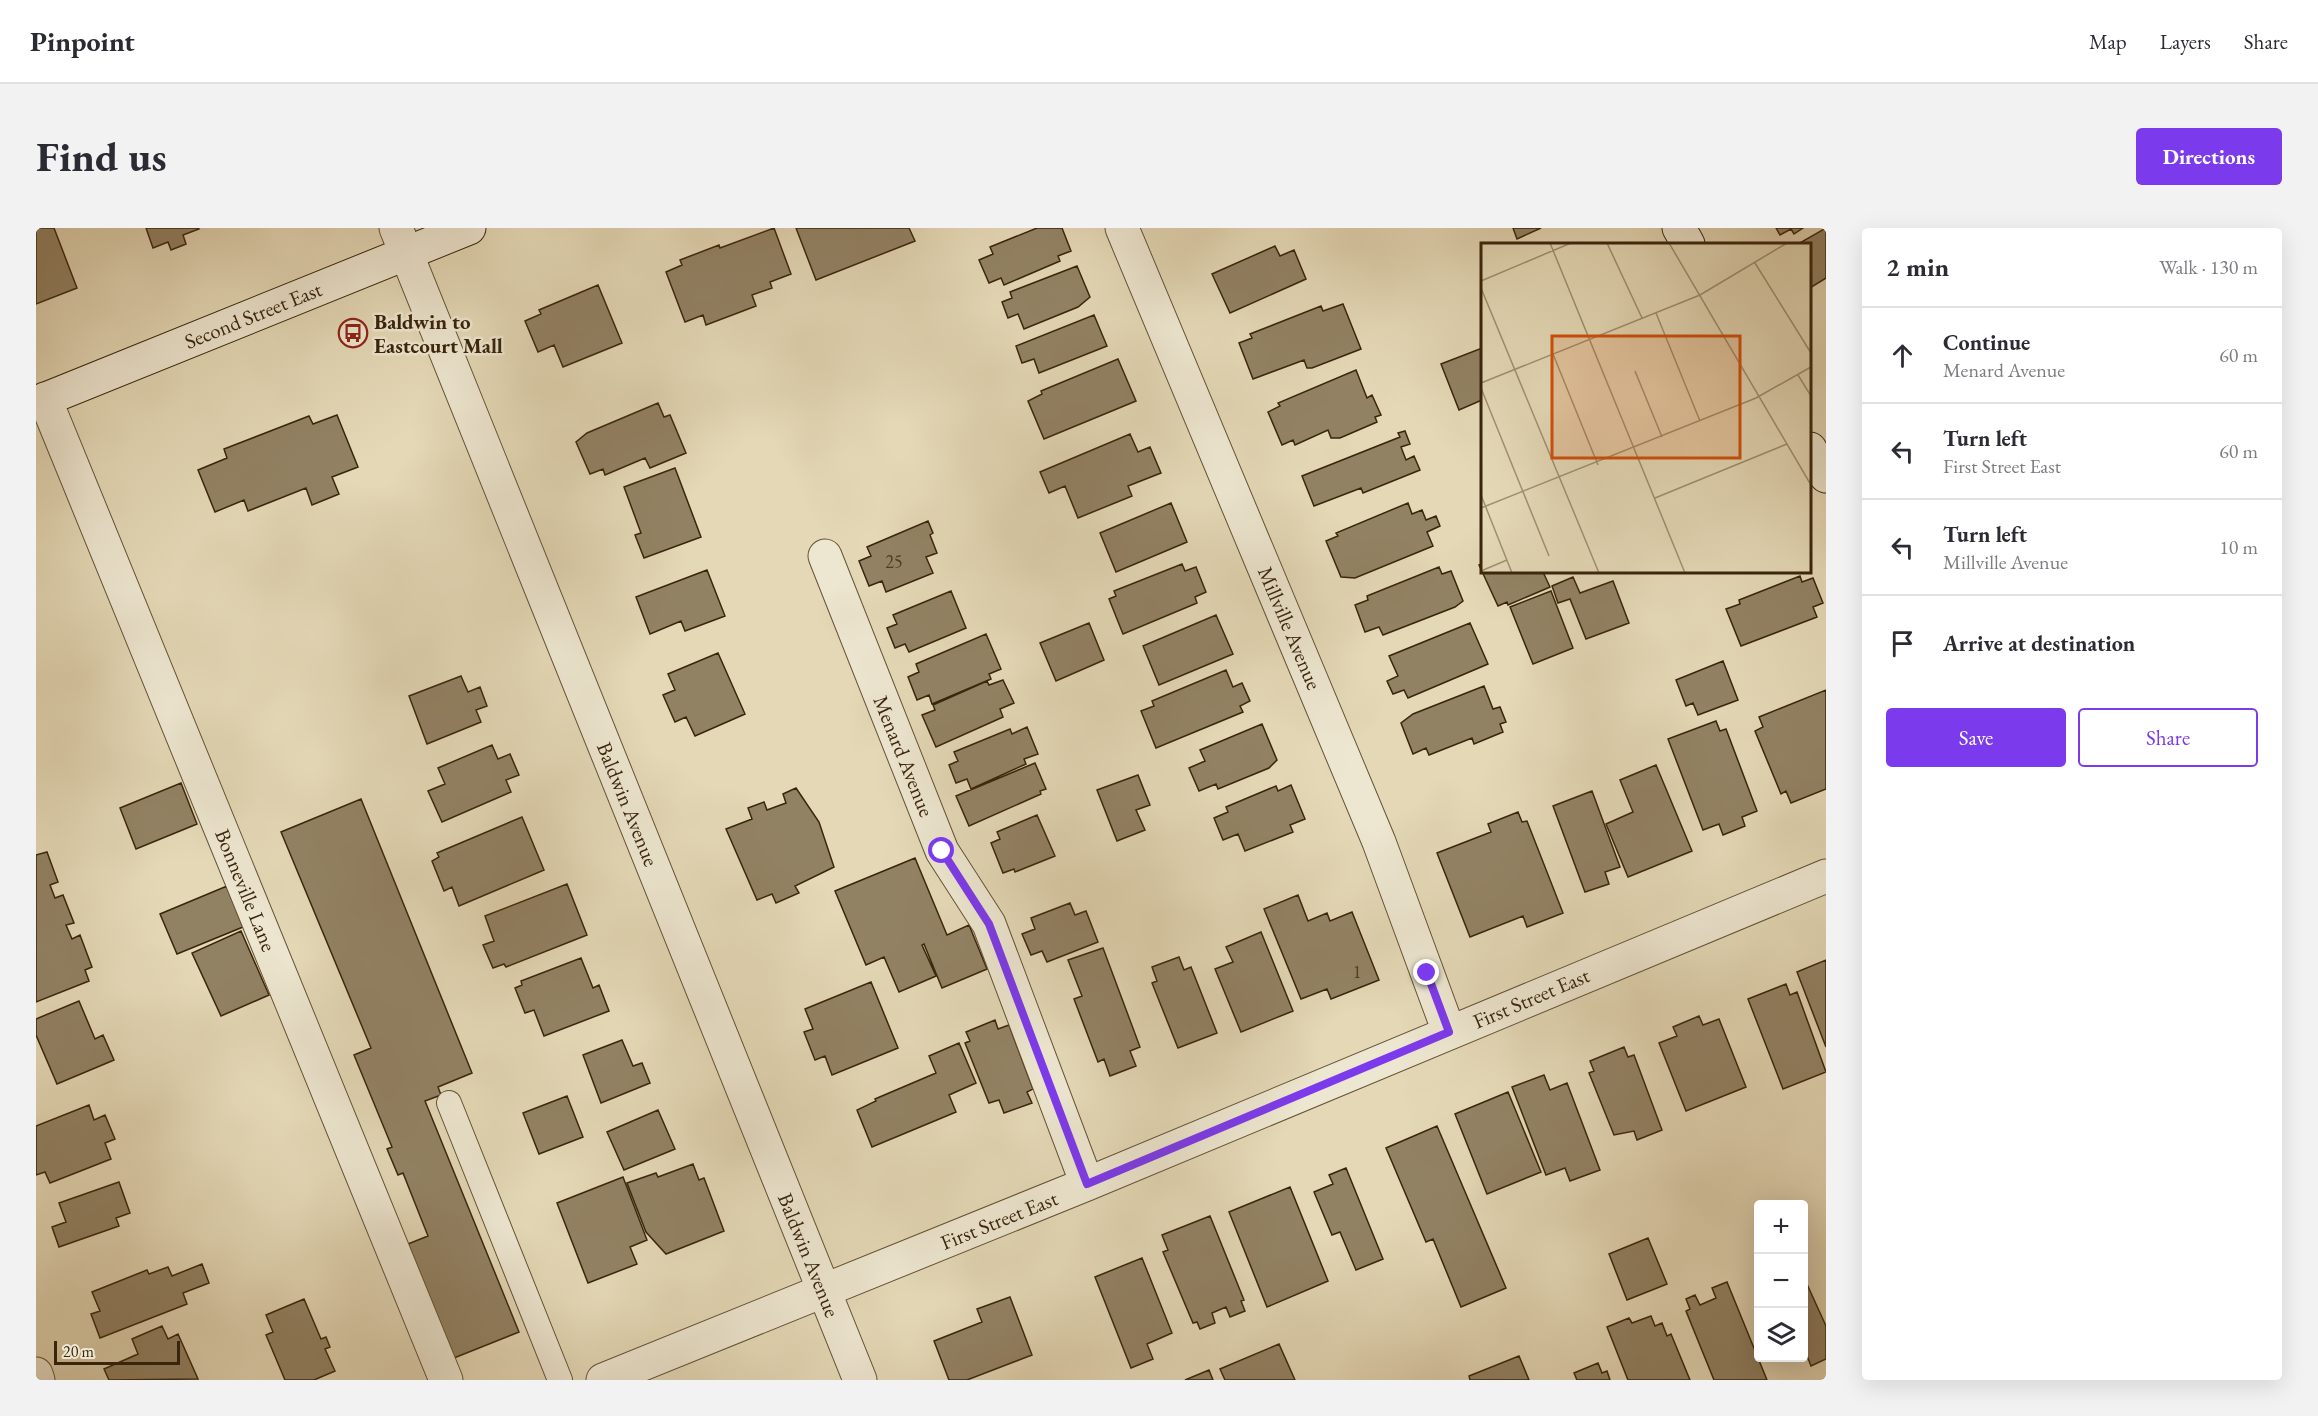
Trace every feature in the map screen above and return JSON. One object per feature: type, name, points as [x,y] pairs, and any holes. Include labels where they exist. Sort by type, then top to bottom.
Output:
[{"type":"street","name":"Second Street East","points":[[40,401],[401,241],[469,228]]},
{"type":"street","name":"Millville Avenue","points":[[1122,228],[1379,842],[1449,1032]]},
{"type":"street","points":[[1679,228],[1687,243]]},
{"type":"street","name":"Baldwin Avenue","points":[[401,241],[860,1380]]},
{"type":"street","name":"Bonneville Lane","points":[[40,401],[446,1380]]},
{"type":"street","points":[[1811,451],[1826,476]]},
{"type":"street","name":"Menard Avenue","points":[[825,556],[942,851],[989,924],[1087,1184]]},
{"type":"street","name":"First Street East","points":[[603,1380],[1087,1184],[1826,876]]},
{"type":"street","points":[[36,1374],[39,1380]]},
{"type":"lane","points":[[449,1103],[560,1380]]},
{"type":"building","points":[[36,228],[54,228],[77,288],[36,304]]},
{"type":"building","points":[[146,228],[199,229],[183,235],[186,244],[171,250],[168,242],[153,248]]},
{"type":"building","points":[[774,228],[791,274],[770,282],[772,288],[752,295],[756,306],[706,325],[703,315],[685,322],[666,272],[682,265],[680,260]]},
{"type":"building","points":[[796,228],[909,228],[915,241],[816,280]]},
{"type":"building","points":[[1037,228],[1062,228],[1071,251],[1058,256],[1060,261],[1004,285],[1001,278],[989,283],[979,260],[993,254],[990,247]]},
{"type":"building","points":[[1513,228],[1541,228],[1517,239]]},
{"type":"building","points":[[1776,228],[1803,228],[1794,234],[1791,229],[1780,235]]},
{"type":"building","points":[[1826,228],[1826,278],[1811,287],[1811,243],[1800,243]]},
{"type":"building","points":[[1275,246],[1280,256],[1294,250],[1306,279],[1230,313],[1212,274]]},
{"type":"building","points":[[1077,266],[1090,297],[1078,307],[1024,329],[1018,314],[1008,318],[1002,302],[1012,298],[1010,292]]},
{"type":"building","points":[[598,285],[622,343],[563,367],[554,345],[538,352],[525,321],[541,314],[539,310]]},
{"type":"building","points":[[1343,304],[1361,349],[1312,368],[1307,368],[1304,360],[1253,379],[1239,343],[1252,338],[1250,334],[1321,306],[1323,311]]},
{"type":"building","points":[[1094,315],[1107,346],[1039,373],[1034,359],[1022,363],[1016,346]]},
{"type":"building","points":[[1481,348],[1481,400],[1459,410],[1441,364]]},
{"type":"building","points":[[1118,359],[1136,401],[1044,439],[1028,401],[1042,394],[1041,391]]},
{"type":"building","points":[[1356,370],[1367,398],[1372,395],[1381,415],[1375,417],[1377,422],[1340,438],[1331,438],[1328,430],[1295,445],[1293,440],[1282,445],[1268,412],[1280,406],[1278,403]]},
{"type":"building","points":[[658,403],[664,417],[670,415],[686,453],[650,468],[645,458],[605,475],[603,469],[590,474],[576,442],[587,433]]},
{"type":"building","points":[[337,415],[358,467],[332,477],[339,494],[312,505],[306,488],[248,511],[244,500],[215,512],[198,470],[227,458],[224,449],[309,416],[313,424]]},
{"type":"building","points":[[1405,431],[1410,444],[1401,447],[1406,460],[1414,456],[1420,470],[1363,493],[1361,488],[1314,506],[1302,476],[1400,437],[1398,433]]},
{"type":"building","points":[[1130,434],[1138,452],[1150,447],[1161,473],[1128,486],[1132,496],[1078,518],[1065,486],[1049,493],[1040,472]]},
{"type":"building","points":[[675,468],[701,537],[644,558],[635,535],[641,533],[624,487]]},
{"type":"building","points":[[1171,503],[1187,542],[1116,572],[1100,533]]},
{"type":"building","points":[[1408,503],[1412,514],[1422,510],[1426,520],[1436,516],[1440,526],[1427,532],[1433,546],[1355,578],[1341,577],[1326,541],[1338,536],[1336,533]]},
{"type":"building","points":[[928,521],[933,533],[930,535],[937,553],[926,557],[933,573],[886,592],[882,581],[869,586],[859,561],[871,556],[867,547]]},
{"type":"building","points":[[1182,564],[1185,571],[1196,567],[1206,592],[1195,597],[1197,603],[1123,634],[1109,599],[1116,596],[1114,591]]},
{"type":"building","points":[[1439,567],[1442,574],[1451,571],[1463,601],[1455,607],[1383,635],[1379,627],[1365,632],[1355,605],[1368,600],[1367,596]]},
{"type":"building","points":[[707,570],[725,616],[685,631],[681,621],[650,634],[636,597]]},
{"type":"building","points":[[1482,573],[1543,573],[1550,587],[1508,605],[1507,602],[1498,606]]},
{"type":"building","points":[[1800,576],[1802,582],[1813,578],[1823,603],[1813,607],[1817,617],[1741,646],[1726,609],[1740,604],[1739,600]]},
{"type":"building","points":[[1573,577],[1580,593],[1613,581],[1629,623],[1586,639],[1570,599],[1558,603],[1552,586]]},
{"type":"building","points":[[951,591],[966,628],[909,652],[905,644],[895,648],[887,628],[897,624],[893,615]]},
{"type":"building","points":[[1551,591],[1573,648],[1533,664],[1510,607]]},
{"type":"building","points":[[1216,615],[1233,654],[1159,685],[1143,646]]},
{"type":"building","points":[[1089,623],[1104,660],[1056,681],[1040,643]]},
{"type":"building","points":[[1470,623],[1488,664],[1408,698],[1404,690],[1393,694],[1387,681],[1398,676],[1389,656]]},
{"type":"building","points":[[986,634],[1001,669],[989,674],[991,679],[932,704],[929,695],[917,700],[908,677],[919,672],[916,664]]},
{"type":"building","points":[[718,653],[745,714],[695,736],[686,717],[675,722],[663,695],[675,690],[668,674]]},
{"type":"building","points":[[1723,661],[1738,700],[1698,715],[1693,703],[1686,706],[1676,680]]},
{"type":"building","points":[[1226,670],[1233,687],[1242,683],[1250,701],[1240,706],[1243,712],[1156,748],[1141,711],[1154,706],[1152,701]]},
{"type":"building","points":[[461,676],[468,692],[480,687],[487,706],[476,710],[481,722],[427,744],[409,696]]},
{"type":"building","points":[[1003,680],[1014,703],[1000,709],[1003,717],[936,747],[922,715],[935,710],[933,705],[987,681],[989,685]]},
{"type":"building","points":[[1484,686],[1493,709],[1500,707],[1506,722],[1500,724],[1503,732],[1474,744],[1472,738],[1429,755],[1426,748],[1413,754],[1401,723],[1413,714]]},
{"type":"building","points":[[1826,690],[1826,789],[1791,803],[1786,791],[1781,794],[1755,731],[1763,727],[1759,717]]},
{"type":"building","points":[[1716,721],[1720,731],[1726,729],[1757,811],[1742,817],[1745,826],[1723,835],[1719,824],[1703,830],[1668,739]]},
{"type":"building","points":[[1262,724],[1277,760],[1269,768],[1218,789],[1216,784],[1199,791],[1189,768],[1205,761],[1200,750]]},
{"type":"building","points":[[1027,727],[1038,754],[1024,759],[1026,764],[971,789],[967,779],[956,783],[949,765],[958,761],[954,752],[1010,729],[1012,734]]},
{"type":"building","points":[[492,745],[498,759],[510,754],[519,775],[506,780],[511,792],[442,822],[428,791],[445,784],[438,768]]},
{"type":"building","points":[[1035,763],[1046,789],[1040,791],[1041,794],[969,826],[956,796]]},
{"type":"building","points":[[1656,765],[1692,851],[1628,877],[1606,824],[1633,812],[1620,780]]},
{"type":"building","points":[[1138,775],[1150,805],[1136,810],[1145,830],[1117,841],[1097,790]]},
{"type":"building","points":[[181,783],[197,824],[136,849],[120,808]]},
{"type":"building","points":[[1291,785],[1305,819],[1290,825],[1293,832],[1245,851],[1238,834],[1223,840],[1214,818],[1228,812],[1226,807],[1276,786],[1278,791]]},
{"type":"building","points":[[796,788],[819,822],[834,867],[795,886],[799,893],[776,903],[772,894],[757,900],[726,829],[752,819],[748,808],[764,802],[767,810],[786,803],[783,794]]},
{"type":"building","points":[[1592,791],[1620,867],[1605,872],[1609,884],[1585,892],[1553,806]]},
{"type":"building","points":[[361,799],[472,1073],[438,1087],[441,1095],[425,1101],[519,1332],[454,1358],[408,1244],[428,1236],[403,1173],[398,1175],[387,1149],[392,1147],[354,1055],[371,1048],[281,832]]},
{"type":"building","points":[[1518,812],[1522,822],[1527,821],[1563,913],[1527,927],[1523,916],[1470,937],[1437,853],[1491,832],[1488,824]]},
{"type":"building","points":[[1037,815],[1055,856],[1015,872],[1014,869],[1003,873],[991,843],[1000,839],[997,832]]},
{"type":"building","points":[[522,817],[544,870],[459,906],[452,887],[444,891],[432,861],[439,857],[437,853]]},
{"type":"building","points":[[47,852],[58,882],[50,885],[55,898],[63,895],[74,923],[66,925],[72,939],[80,935],[92,967],[85,970],[89,981],[36,1002],[36,855]]},
{"type":"building","points":[[915,858],[947,935],[969,925],[987,969],[942,988],[924,944],[922,945],[936,976],[899,992],[884,957],[866,965],[835,891]]},
{"type":"building","points":[[567,884],[587,935],[506,967],[504,964],[493,968],[483,945],[494,941],[485,916]]},
{"type":"building","points":[[227,886],[243,927],[177,954],[160,914]]},
{"type":"building","points":[[1298,895],[1308,921],[1327,913],[1330,921],[1352,912],[1379,980],[1331,999],[1327,989],[1301,999],[1264,909]]},
{"type":"building","points":[[1070,903],[1075,915],[1086,911],[1098,942],[1047,962],[1042,951],[1031,955],[1022,934],[1035,929],[1031,918]]},
{"type":"building","points":[[241,931],[269,995],[221,1016],[192,953]]},
{"type":"building","points":[[1261,932],[1293,1011],[1241,1032],[1215,969],[1233,962],[1226,947]]},
{"type":"building","points":[[1103,948],[1140,1047],[1130,1051],[1136,1066],[1110,1076],[1104,1059],[1098,1062],[1074,999],[1082,996],[1068,960]]},
{"type":"building","points":[[1179,957],[1184,970],[1191,967],[1217,1033],[1178,1048],[1152,983],[1157,981],[1152,967]]},
{"type":"building","points":[[581,958],[593,988],[599,985],[609,1011],[544,1036],[534,1010],[525,1013],[515,988],[522,985],[521,981]]},
{"type":"building","points":[[1826,960],[1826,1047],[1797,972]]},
{"type":"building","points":[[871,982],[898,1048],[832,1075],[825,1056],[815,1060],[804,1032],[813,1029],[805,1009]]},
{"type":"building","points":[[1786,984],[1790,995],[1797,992],[1826,1072],[1783,1089],[1748,999]]},
{"type":"building","points":[[79,1001],[95,1039],[103,1035],[114,1060],[57,1084],[36,1035],[36,1019]]},
{"type":"building","points":[[1699,1016],[1703,1025],[1719,1019],[1746,1087],[1686,1111],[1659,1043],[1677,1036],[1673,1027]]},
{"type":"building","points":[[995,1020],[998,1029],[1009,1025],[1033,1089],[1027,1092],[1032,1103],[1004,1113],[999,1100],[989,1103],[965,1043],[970,1041],[966,1032]]},
{"type":"building","points":[[622,1040],[633,1066],[642,1063],[650,1083],[601,1103],[583,1055]]},
{"type":"building","points":[[959,1043],[976,1083],[949,1095],[956,1112],[872,1147],[857,1110],[876,1101],[875,1099],[936,1073],[929,1056]]},
{"type":"building","points":[[1624,1047],[1628,1057],[1634,1055],[1662,1130],[1637,1140],[1634,1131],[1614,1135],[1589,1073],[1594,1071],[1590,1061]]},
{"type":"building","points":[[1544,1075],[1550,1090],[1567,1083],[1600,1170],[1570,1181],[1565,1168],[1546,1175],[1512,1087]]},
{"type":"building","points":[[1508,1092],[1541,1172],[1487,1194],[1455,1114]]},
{"type":"building","points":[[567,1096],[583,1137],[539,1154],[523,1113]]},
{"type":"building","points":[[89,1105],[94,1120],[105,1115],[115,1139],[105,1143],[111,1159],[50,1183],[45,1172],[36,1175],[36,1126]]},
{"type":"building","points":[[658,1110],[675,1149],[624,1170],[607,1132]]},
{"type":"building","points":[[1437,1126],[1506,1288],[1461,1307],[1433,1239],[1426,1242],[1386,1148]]},
{"type":"building","points":[[693,1164],[699,1180],[704,1178],[724,1231],[666,1254],[646,1232],[627,1183],[656,1173],[658,1177]]},
{"type":"building","points":[[1346,1168],[1383,1259],[1356,1270],[1340,1232],[1332,1235],[1314,1192],[1333,1184],[1329,1175]]},
{"type":"building","points":[[623,1177],[647,1240],[630,1247],[637,1264],[588,1283],[557,1203]]},
{"type":"building","points":[[119,1182],[130,1213],[116,1218],[119,1226],[59,1247],[52,1227],[66,1222],[59,1203]]},
{"type":"building","points":[[1290,1187],[1328,1281],[1267,1307],[1229,1212]]},
{"type":"building","points":[[1210,1216],[1244,1300],[1241,1301],[1245,1311],[1230,1317],[1226,1307],[1212,1313],[1215,1323],[1200,1329],[1197,1322],[1193,1323],[1163,1252],[1168,1250],[1162,1235]]},
{"type":"building","points":[[1648,1238],[1667,1284],[1627,1300],[1609,1254]]},
{"type":"building","points":[[1142,1258],[1172,1333],[1147,1344],[1153,1359],[1131,1368],[1095,1277]]},
{"type":"building","points":[[202,1264],[209,1283],[183,1293],[187,1304],[100,1338],[91,1314],[100,1311],[92,1292],[147,1270],[149,1274],[168,1267],[172,1276]]},
{"type":"building","points":[[1727,1282],[1754,1348],[1754,1362],[1760,1362],[1767,1380],[1714,1380],[1686,1311],[1690,1309],[1686,1299],[1695,1295],[1700,1305],[1716,1298],[1712,1288]]},
{"type":"building","points":[[1808,1286],[1826,1326],[1826,1359],[1811,1366],[1808,1358]]},
{"type":"building","points":[[1010,1297],[1032,1355],[967,1380],[949,1380],[934,1341],[982,1322],[977,1309]]},
{"type":"building","points":[[304,1299],[321,1339],[326,1337],[330,1347],[325,1349],[335,1371],[314,1380],[285,1380],[266,1335],[273,1332],[266,1315]]},
{"type":"building","points":[[1651,1316],[1655,1326],[1662,1323],[1667,1336],[1671,1334],[1690,1380],[1628,1380],[1607,1327],[1629,1318],[1632,1323]]},
{"type":"building","points":[[162,1326],[168,1339],[178,1334],[198,1379],[109,1380],[104,1369],[138,1354],[132,1339]]},
{"type":"building","points":[[1279,1344],[1295,1380],[1225,1380],[1220,1369]]},
{"type":"building","points":[[1519,1356],[1529,1380],[1470,1380],[1469,1376]]},
{"type":"building","points":[[1598,1363],[1602,1373],[1607,1371],[1610,1380],[1577,1380],[1574,1373]]},
{"type":"building","points":[[1209,1370],[1213,1380],[1185,1380]]},
{"type":"place","name":"Baldwin to Eastcourt Mall","points":[[353,333]]},
{"type":"route","points":[[942,851],[989,924],[1087,1184],[1449,1032],[1427,973]]}]
